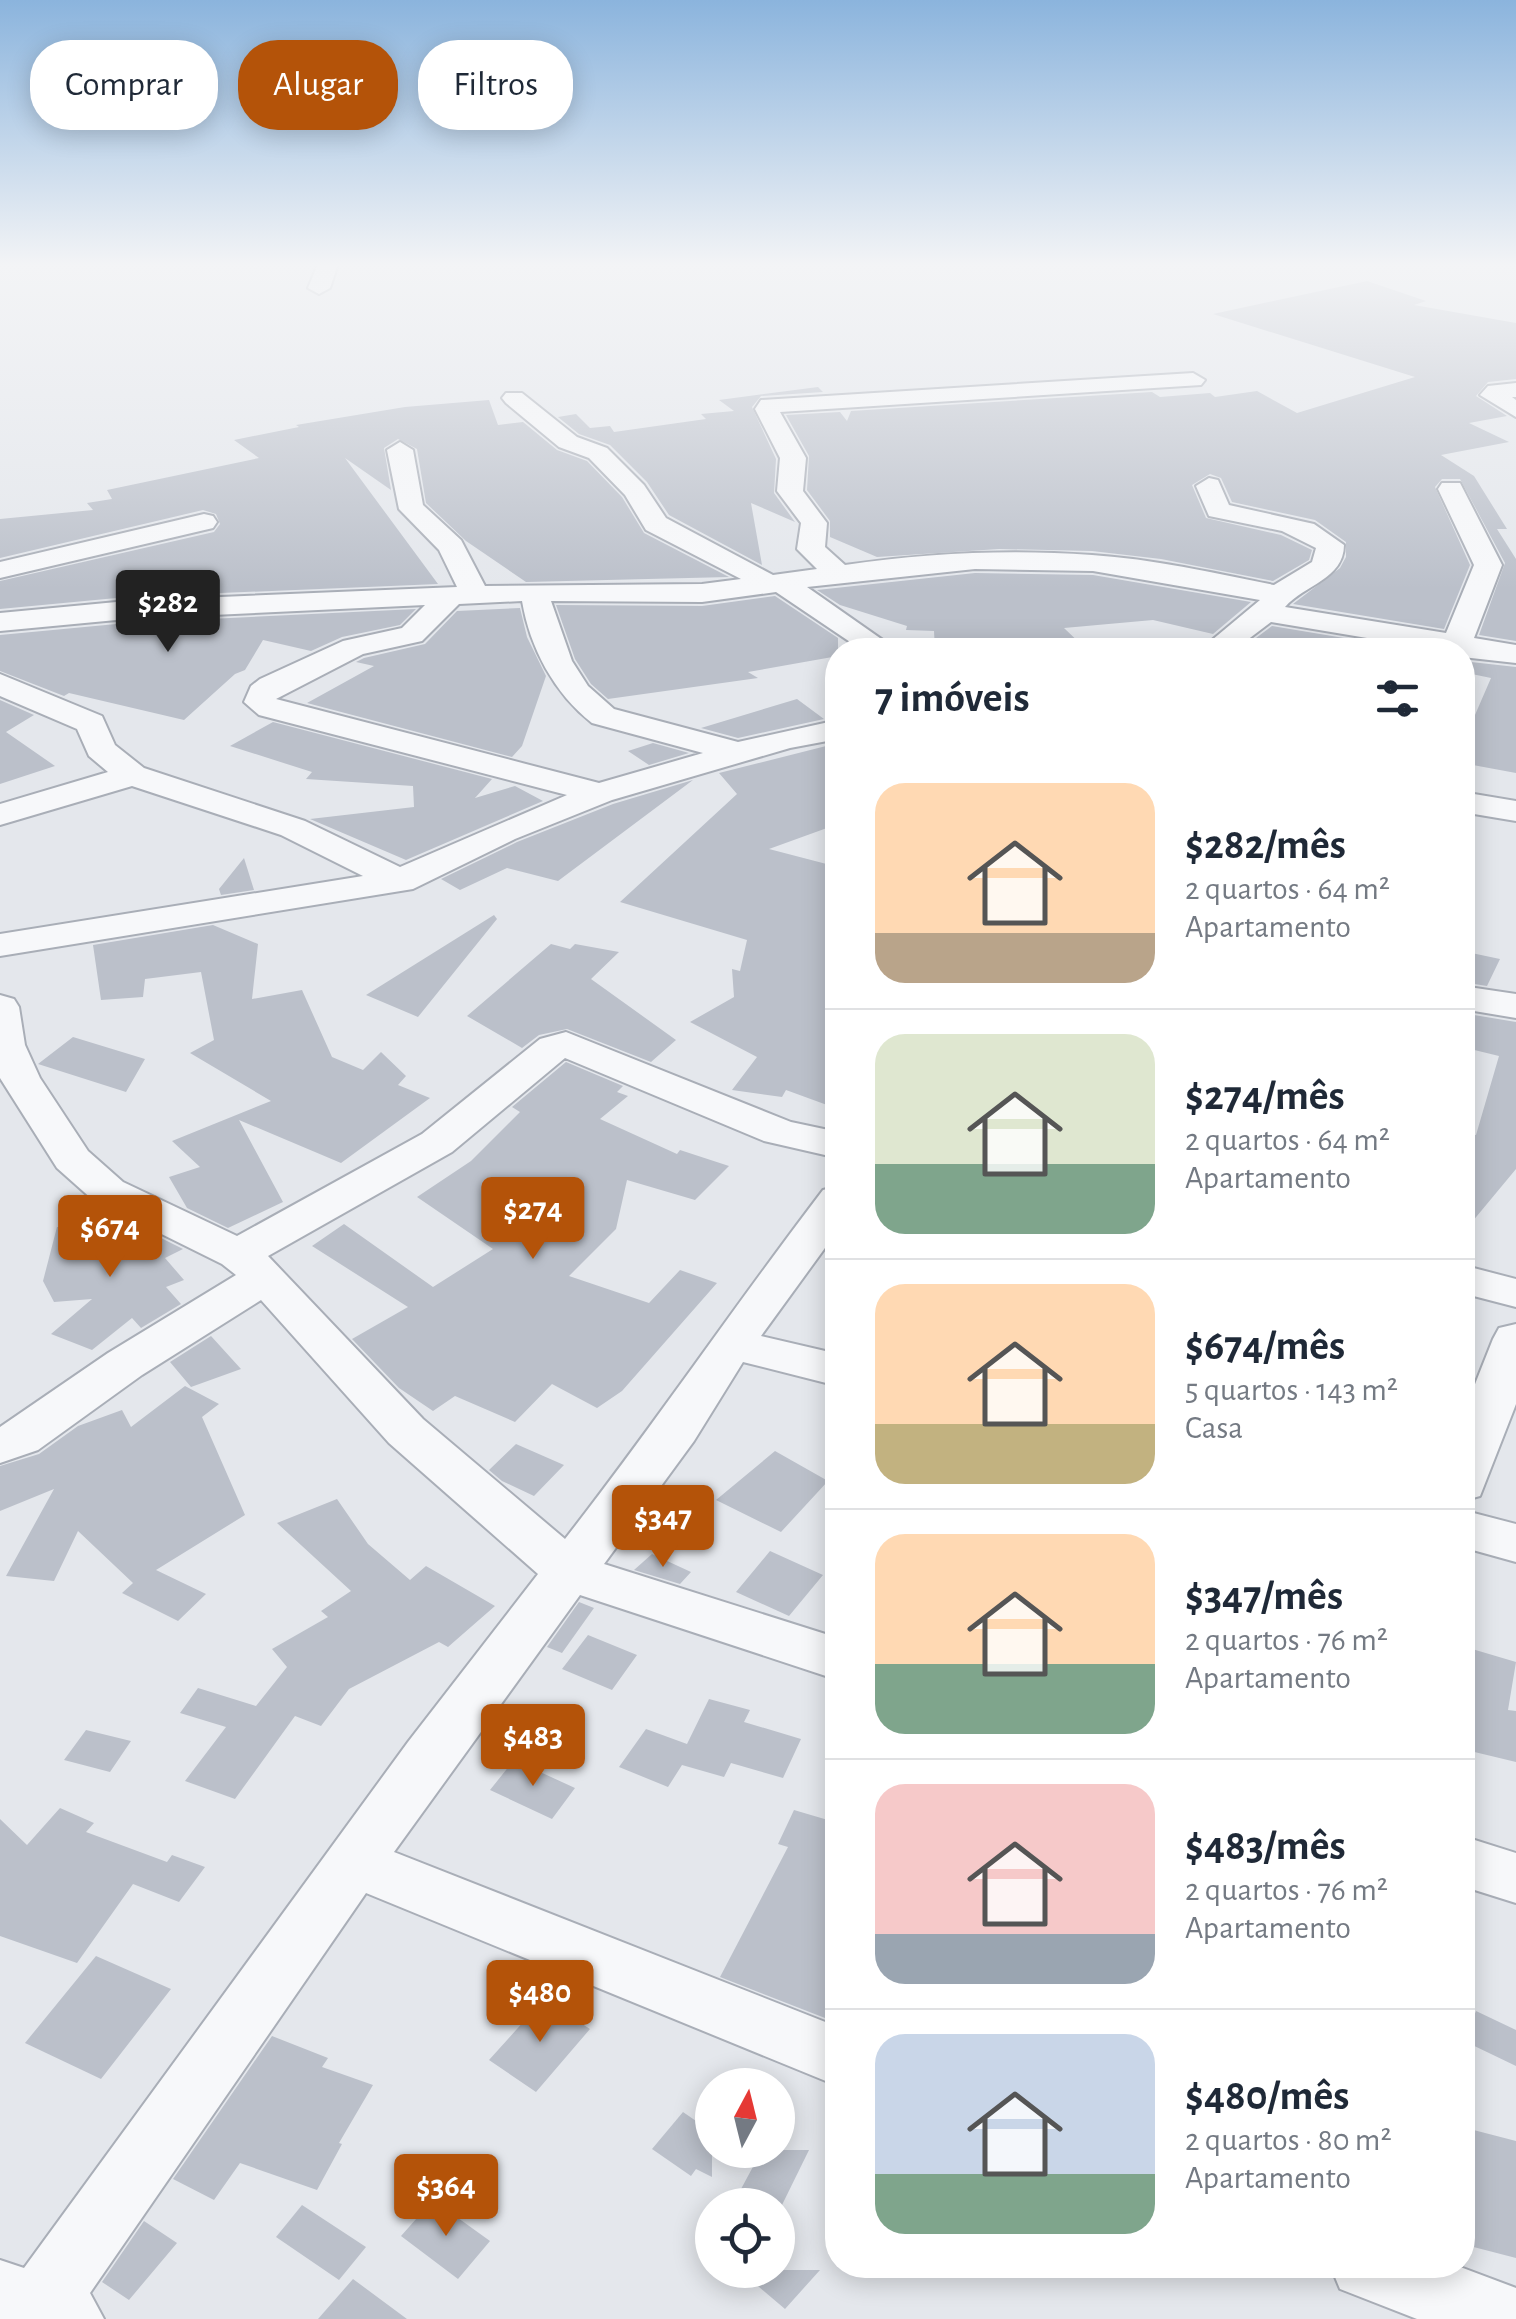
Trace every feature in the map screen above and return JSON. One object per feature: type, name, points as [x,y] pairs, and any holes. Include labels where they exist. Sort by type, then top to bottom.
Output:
[{"type":"street","points":[[839,574],[810,549],[814,523],[791,496],[787,474],[793,458],[767,410],[769,405],[1193,380]]},
{"type":"street","points":[[1516,390],[1496,391],[1492,395],[1516,410]]},
{"type":"street","points":[[514,398],[568,442],[598,453],[635,491],[656,524],[776,584],[863,638]]},
{"type":"street","points":[[1516,421],[1512,427],[1516,432]]},
{"type":"street","points":[[400,450],[407,499],[412,509],[451,546],[463,596]]},
{"type":"street","points":[[1209,486],[1218,510],[1294,524],[1314,531],[1330,545],[1324,566],[1230,638]]},
{"type":"street","points":[[1452,490],[1488,565],[1459,638]]},
{"type":"street","points":[[0,570],[204,522]]},
{"type":"street","points":[[0,622],[127,610],[534,592],[684,594],[940,563],[1034,560],[1142,569],[1417,638]]},
{"type":"street","points":[[534,592],[547,645],[590,708],[603,716],[738,753]]},
{"type":"street","points":[[463,596],[412,635],[354,647],[270,686],[262,693],[260,702],[270,708],[600,793]]},
{"type":"street","points":[[1475,649],[1516,654]]},
{"type":"street","points":[[0,683],[91,724],[100,750],[132,775],[293,828],[400,881]]},
{"type":"street","points":[[0,945],[400,881],[503,832],[600,793],[825,732]]},
{"type":"street","points":[[0,816],[132,775]]},
{"type":"street","points":[[1475,804],[1516,810]]},
{"type":"street","points":[[1475,998],[1516,1006]]},
{"type":"street","points":[[0,1007],[5,1045],[20,1078],[72,1158],[108,1191],[252,1265],[406,1431],[570,1572],[825,1655]]},
{"type":"street","points":[[0,1446],[21,1438],[125,1364],[252,1265],[438,1143],[554,1047],[578,1046],[766,1127],[825,1141]]},
{"type":"street","points":[[35,2310],[354,1862],[677,1430],[730,1344],[825,1216]]},
{"type":"street","points":[[1475,1282],[1516,1293]]},
{"type":"street","points":[[1475,1449],[1516,1339]]},
{"type":"street","points":[[730,1344],[825,1367]]},
{"type":"street","points":[[1475,1532],[1516,1543]]},
{"type":"street","points":[[354,1862],[825,2052]]},
{"type":"street","points":[[1475,1865],[1516,1878]]},
{"type":"street","points":[[1399,2278],[1506,2319]]},
{"type":"building","points":[[1400,372],[1516,372],[1516,379],[1488,382],[1476,396],[1507,416],[1469,423],[1509,442],[1441,455],[1474,476],[1507,529],[1497,529],[1516,559],[1516,641],[1479,635],[1505,563],[1460,479],[1442,479],[1435,487],[1470,565],[1444,629],[1293,604],[1340,568],[1346,557],[1346,542],[1315,520],[1232,502],[1221,478],[1210,474],[1192,485],[1206,518],[1281,535],[1312,550],[1309,560],[1273,581],[1161,559],[1092,551],[999,549],[877,557],[830,537],[830,521],[807,490],[809,456],[786,415],[840,412],[847,421],[851,411],[1152,392],[1160,397],[1210,393],[1215,397],[1257,391],[1297,413],[1415,377]]},
{"type":"building","points":[[818,387],[823,392],[761,396],[752,407],[776,459],[774,493],[795,522],[751,503],[762,565],[669,515],[647,482],[610,445],[579,434],[558,417],[576,414],[590,428],[610,426],[614,432],[706,419],[701,414],[734,411],[719,400]]},
{"type":"building","points":[[489,400],[498,425],[523,422],[557,450],[587,461],[622,497],[644,533],[729,577],[526,582],[466,541],[426,503],[417,449],[398,439],[384,448],[391,490],[345,458],[438,584],[127,597],[0,609],[0,581],[214,532],[220,524],[216,514],[203,510],[0,558],[0,519],[93,510],[87,503],[112,499],[107,490],[259,458],[234,440],[405,407]]},
{"type":"building","points":[[975,573],[1093,575],[1251,602],[1213,634],[1153,620],[1064,628],[1074,638],[934,638],[934,631],[906,630],[907,626],[840,605],[817,590]]},
{"type":"building","points":[[775,596],[838,638],[825,638],[825,658],[748,672],[758,678],[608,699],[591,684],[575,659],[556,605],[702,606]]},
{"type":"building","points":[[520,608],[527,637],[546,676],[522,746],[512,757],[307,703],[374,666],[356,662],[364,658],[425,644],[457,611]]},
{"type":"building","points":[[416,609],[400,625],[342,637],[311,651],[263,640],[245,670],[235,674],[184,720],[69,693],[64,696],[0,671],[0,635],[127,623]]},
{"type":"building","points":[[1272,626],[1344,638],[1256,638]]},
{"type":"building","points":[[1475,662],[1516,667],[1516,773],[1475,765],[1475,715],[1491,678],[1475,675]]},
{"type":"building","points":[[797,699],[824,719],[738,738],[701,728]]},
{"type":"building","points":[[0,700],[34,715],[6,732],[55,766],[0,784]]},
{"type":"building","points":[[273,722],[492,779],[475,798],[515,786],[543,801],[406,860],[310,819],[414,807],[413,786],[306,779],[312,772],[230,746]]},
{"type":"building","points":[[653,743],[689,753],[649,765],[628,751]]},
{"type":"building","points":[[825,746],[825,829],[769,849],[825,864],[825,1104],[786,1090],[782,1097],[732,1090],[757,1057],[690,1022],[734,997],[732,969],[740,971],[747,940],[620,902],[737,794],[719,773]]},
{"type":"building","points":[[693,780],[558,881],[507,868],[460,890],[441,879],[517,842],[613,804]]},
{"type":"building","points":[[244,858],[254,890],[221,895],[219,889]]},
{"type":"building","points":[[494,915],[497,919],[418,1017],[366,995]]},
{"type":"building","points":[[213,925],[258,944],[252,999],[302,990],[332,1057],[363,1070],[381,1052],[406,1076],[398,1085],[430,1098],[341,1163],[239,1120],[283,1202],[228,1228],[187,1208],[169,1177],[200,1167],[172,1141],[271,1101],[190,1053],[214,1040],[201,972],[145,979],[143,997],[101,1000],[93,945]]},
{"type":"building","points":[[551,944],[619,952],[591,979],[676,1040],[651,1062],[567,1029],[539,1035],[522,1048],[467,1016]]},
{"type":"building","points":[[1475,954],[1500,959],[1487,986],[1475,984]]},
{"type":"building","points":[[1475,1015],[1516,1022],[1516,1169],[1475,1218],[1475,1135],[1499,1056],[1475,1050]]},
{"type":"building","points":[[73,1037],[145,1059],[126,1092],[38,1064]]},
{"type":"building","points":[[566,1062],[623,1086],[617,1092],[628,1096],[600,1119],[677,1154],[680,1150],[729,1166],[695,1200],[627,1180],[616,1229],[569,1276],[649,1303],[680,1270],[717,1283],[622,1391],[597,1408],[552,1384],[515,1422],[455,1396],[433,1411],[399,1388],[352,1339],[408,1307],[312,1246],[344,1224],[433,1287],[493,1249],[417,1197],[471,1161],[520,1112],[512,1107]]},
{"type":"building","points":[[57,1227],[147,1231],[183,1249],[165,1258],[184,1280],[166,1287],[181,1304],[141,1328],[132,1318],[92,1350],[51,1334],[92,1299],[54,1302],[43,1281]]},
{"type":"building","points":[[211,1336],[241,1369],[191,1387],[170,1362]]},
{"type":"building","points":[[185,1386],[219,1404],[202,1417],[245,1515],[156,1570],[206,1594],[178,1621],[122,1593],[133,1583],[78,1531],[54,1581],[6,1576],[54,1489],[0,1511],[0,1466],[39,1454],[78,1426],[122,1410],[131,1427]]},
{"type":"building","points":[[516,1444],[564,1465],[534,1496],[502,1481],[489,1470]]},
{"type":"building","points":[[775,1451],[825,1479],[825,1484],[781,1532],[716,1500]]},
{"type":"building","points":[[337,1499],[368,1544],[410,1580],[426,1566],[495,1606],[448,1647],[439,1642],[349,1689],[321,1726],[295,1716],[235,1799],[185,1781],[226,1727],[180,1713],[198,1688],[256,1706],[287,1667],[272,1649],[328,1617],[321,1611],[351,1591],[277,1523]]},
{"type":"building","points":[[770,1551],[823,1575],[789,1616],[736,1592]]},
{"type":"building","points":[[652,1554],[691,1572],[680,1584],[634,1570]]},
{"type":"building","points":[[579,1602],[594,1608],[562,1653],[547,1647]]},
{"type":"building","points":[[588,1635],[637,1655],[612,1690],[562,1669]]},
{"type":"building","points":[[1475,1650],[1516,1662],[1508,1710],[1516,1711],[1516,1762],[1475,1752]]},
{"type":"building","points":[[709,1699],[750,1710],[744,1722],[801,1739],[783,1778],[731,1763],[724,1777],[682,1765],[668,1787],[619,1767],[646,1729],[687,1744]]},
{"type":"building","points":[[505,1705],[539,1720],[516,1749],[483,1735]]},
{"type":"building","points":[[86,1730],[131,1741],[110,1772],[64,1760]]},
{"type":"building","points":[[514,1760],[575,1788],[552,1819],[490,1790]]},
{"type":"building","points":[[60,1808],[94,1823],[86,1832],[167,1862],[172,1855],[205,1867],[179,1902],[133,1884],[77,1963],[0,1936],[0,1819],[27,1845]]},
{"type":"building","points":[[794,1810],[825,1819],[825,2018],[720,1977],[788,1847],[778,1844]]},
{"type":"building","points":[[96,1956],[171,1989],[101,2079],[25,2043]]},
{"type":"building","points":[[544,1999],[590,2029],[536,2092],[489,2060]]},
{"type":"building","points":[[1475,2014],[1516,2030],[1516,2066],[1475,2046]]},
{"type":"building","points":[[272,2036],[328,2058],[322,2067],[373,2085],[317,2190],[240,2163],[214,2200],[173,2179]]},
{"type":"building","points":[[683,2112],[695,2120],[695,2168],[712,2168],[712,2177],[696,2169],[691,2176],[652,2149]]},
{"type":"building","points":[[1475,2130],[1516,2141],[1516,2258],[1475,2247]]},
{"type":"building","points":[[795,2150],[809,2150],[790,2188],[742,2188],[752,2168],[795,2168]]},
{"type":"building","points":[[433,2200],[490,2241],[458,2279],[401,2236]]},
{"type":"building","points":[[302,2205],[366,2247],[339,2280],[276,2237]]},
{"type":"building","points":[[144,2221],[177,2243],[129,2300],[102,2282]]},
{"type":"building","points":[[795,2270],[820,2270],[785,2309],[760,2288],[795,2288]]},
{"type":"building","points":[[353,2279],[407,2319],[318,2319]]}]
